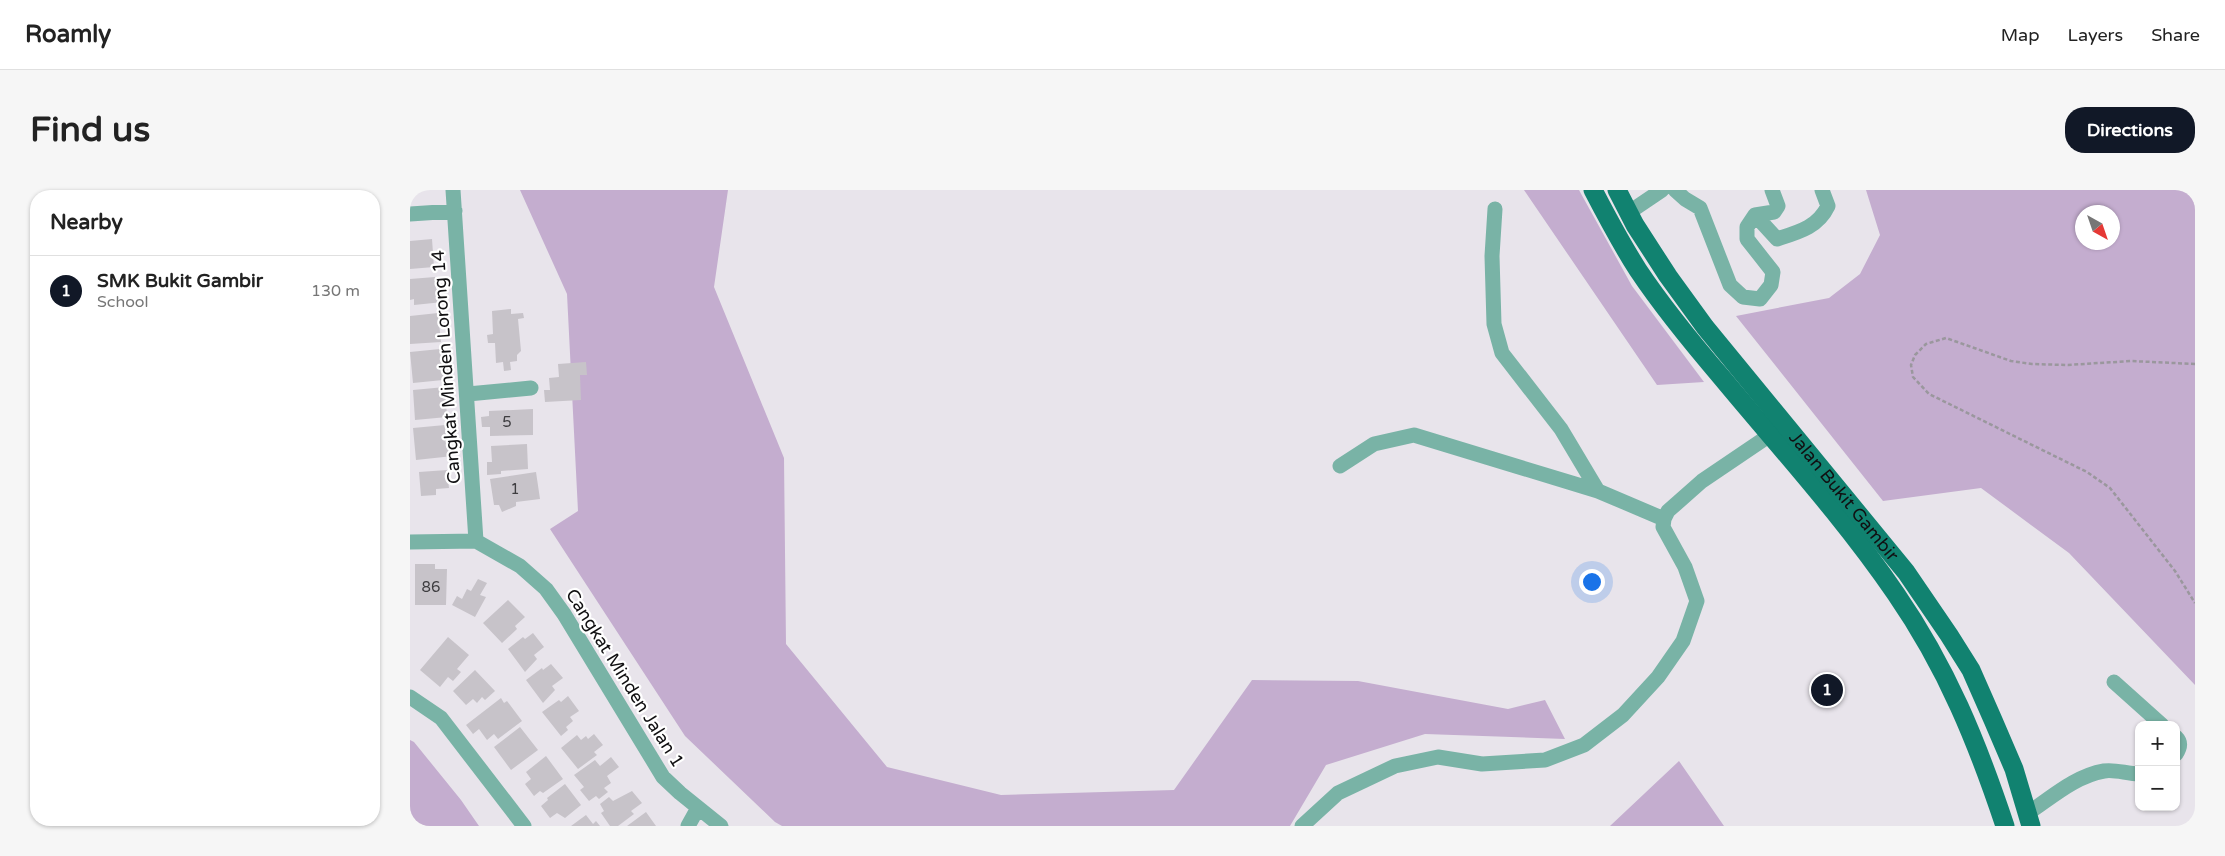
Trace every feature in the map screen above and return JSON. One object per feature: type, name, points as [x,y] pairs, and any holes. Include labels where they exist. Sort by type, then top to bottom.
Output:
[{"type":"main road","name":"Jalan Bukit Gambir","points":[[1593,190],[1638,270],[1681,329],[1847,527],[1896,594],[1930,646],[1968,724],[2005,826]]},
{"type":"main road","name":"Jalan Bukit Gambir","points":[[1617,190],[1628,213],[1668,276],[1705,327],[1906,572],[1949,635],[1970,670],[1993,720],[2014,770],[2030,820]]},
{"type":"street","name":"Cangkat Minden Lorong 14","points":[[453,190],[468,394],[476,542]]},
{"type":"street","points":[[1628,213],[1668,190],[1700,208],[1730,285],[1743,297],[1760,299],[1771,285],[1773,272],[1747,239],[1747,227],[1755,215],[1774,212],[1778,206],[1772,190]]},
{"type":"street","points":[[1755,215],[1777,239],[1798,232],[1822,218],[1828,206],[1822,190]]},
{"type":"street","points":[[1495,209],[1492,256],[1494,324],[1502,353],[1561,429],[1598,491]]},
{"type":"street","points":[[410,214],[455,211]]},
{"type":"street","points":[[468,394],[531,388]]},
{"type":"street","points":[[1340,466],[1374,444],[1414,435],[1598,491],[1664,519]]},
{"type":"street","points":[[1302,826],[1338,794],[1395,766],[1438,757],[1482,764],[1545,760],[1584,744],[1623,714],[1658,677],[1683,641],[1697,601],[1685,567],[1663,527],[1668,511],[1702,482],[1770,435]]},
{"type":"street","name":"Cangkat Minden Jalan 1","points":[[410,542],[476,542],[520,566],[546,589],[564,614],[663,777],[721,826]]},
{"type":"street","points":[[2114,682],[2158,721]]},
{"type":"street","points":[[410,696],[441,718],[524,826]]},
{"type":"street","points":[[2180,745],[2195,749]]},
{"type":"street","points":[[2030,820],[2065,788],[2086,777],[2104,772],[2135,774]]},
{"type":"street","points":[[688,826],[698,808]]},
{"type":"path","points":[[2195,364],[2131,361],[2068,365],[2032,364],[2011,361],[1946,338],[1926,344],[1915,355],[1911,365],[1913,377],[1929,394],[2087,472],[2110,488],[2175,571],[2195,603]]},
{"type":"shaded area","points":[[520,190],[728,190],[714,287],[784,458],[786,644],[887,767],[1001,795],[1174,790],[1252,680],[1358,681],[1508,709],[1545,700],[1565,739],[1425,734],[1326,765],[1290,826],[782,826],[775,822],[685,736],[550,529],[578,511],[567,294]]},
{"type":"shaded area","points":[[1524,190],[1579,190],[1632,286],[1704,382],[1657,385]]},
{"type":"shaded area","points":[[1866,190],[2195,190],[2195,685],[2069,553],[1981,488],[1883,501],[1736,316],[1829,298],[1860,274],[1880,235]]},
{"type":"shaded area","points":[[410,740],[414,742],[461,800],[479,826],[410,826]]},
{"type":"shaded area","points":[[1679,761],[1724,826],[1610,826]]},
{"type":"building","points":[[432,239],[434,267],[410,269],[410,241]]},
{"type":"building","points":[[435,277],[436,289],[442,289],[443,302],[414,305],[414,299],[410,300],[410,279]]},
{"type":"building","points":[[511,309],[511,314],[523,313],[524,318],[518,319],[521,351],[517,355],[517,361],[510,362],[511,370],[504,371],[503,362],[496,363],[495,343],[488,343],[487,335],[493,334],[492,311]]},
{"type":"building","points":[[438,313],[441,342],[410,344],[410,316]]},
{"type":"building","points":[[440,349],[442,366],[452,365],[453,379],[413,383],[410,352]]},
{"type":"building","points":[[586,362],[587,375],[580,375],[581,400],[545,402],[544,390],[550,390],[549,378],[559,377],[558,364]]},
{"type":"building","points":[[445,387],[447,417],[415,420],[413,390]]},
{"type":"building","points":[[533,409],[533,435],[490,436],[490,427],[482,427],[481,417],[489,416],[489,411]]},
{"type":"building","points":[[445,425],[447,444],[452,444],[453,456],[416,460],[413,428]]},
{"type":"building","points":[[527,444],[528,469],[501,471],[501,474],[487,475],[487,462],[492,462],[491,446]]},
{"type":"building","points":[[447,470],[449,488],[436,489],[436,495],[421,496],[419,472]]},
{"type":"building","points":[[536,472],[540,499],[516,502],[516,506],[502,512],[499,505],[494,505],[490,479]]},
{"type":"building","points":[[415,564],[435,564],[435,569],[447,569],[446,605],[415,605]]},
{"type":"building","points":[[478,579],[487,583],[480,595],[486,597],[475,617],[452,605],[457,596],[462,599],[467,589],[471,591]]},
{"type":"building","points":[[508,600],[525,617],[515,626],[517,629],[502,643],[483,623]]},
{"type":"building","points":[[533,633],[544,647],[534,655],[537,659],[525,672],[508,649],[523,637],[525,639]]},
{"type":"building","points":[[448,637],[469,655],[457,669],[461,672],[453,681],[448,677],[440,687],[420,670]]},
{"type":"building","points":[[551,664],[563,678],[552,686],[555,690],[543,703],[526,680]]},
{"type":"building","points":[[475,670],[495,691],[485,700],[482,697],[477,703],[473,699],[466,705],[453,691]]},
{"type":"building","points":[[568,696],[579,711],[570,717],[573,721],[566,727],[568,730],[561,736],[542,712]]},
{"type":"building","points":[[501,698],[504,703],[507,701],[522,721],[498,739],[494,734],[487,740],[479,729],[473,734],[466,725]]},
{"type":"building","points":[[520,727],[538,750],[511,770],[494,747]]},
{"type":"building","points":[[594,734],[603,745],[594,752],[597,755],[578,769],[561,748],[577,735],[581,740],[586,736],[588,739]]},
{"type":"building","points":[[546,756],[563,779],[543,793],[540,791],[534,796],[525,784],[531,779],[526,772]]},
{"type":"building","points":[[611,757],[619,767],[607,776],[611,783],[604,788],[608,792],[599,799],[596,796],[589,801],[580,790],[584,787],[574,775],[595,760],[600,766]]},
{"type":"building","points":[[565,784],[581,805],[565,818],[557,813],[550,818],[541,806],[548,800],[547,798]]},
{"type":"building","points":[[632,791],[642,803],[631,811],[634,814],[618,826],[610,826],[601,813],[604,811],[600,804],[609,797],[613,801]]},
{"type":"building","points":[[646,812],[656,826],[627,826]]},
{"type":"building","points":[[586,815],[593,824],[596,821],[600,826],[571,826]]},
{"type":"place","name":"SMK Bukit Gambir","points":[[1827,690]]}]
